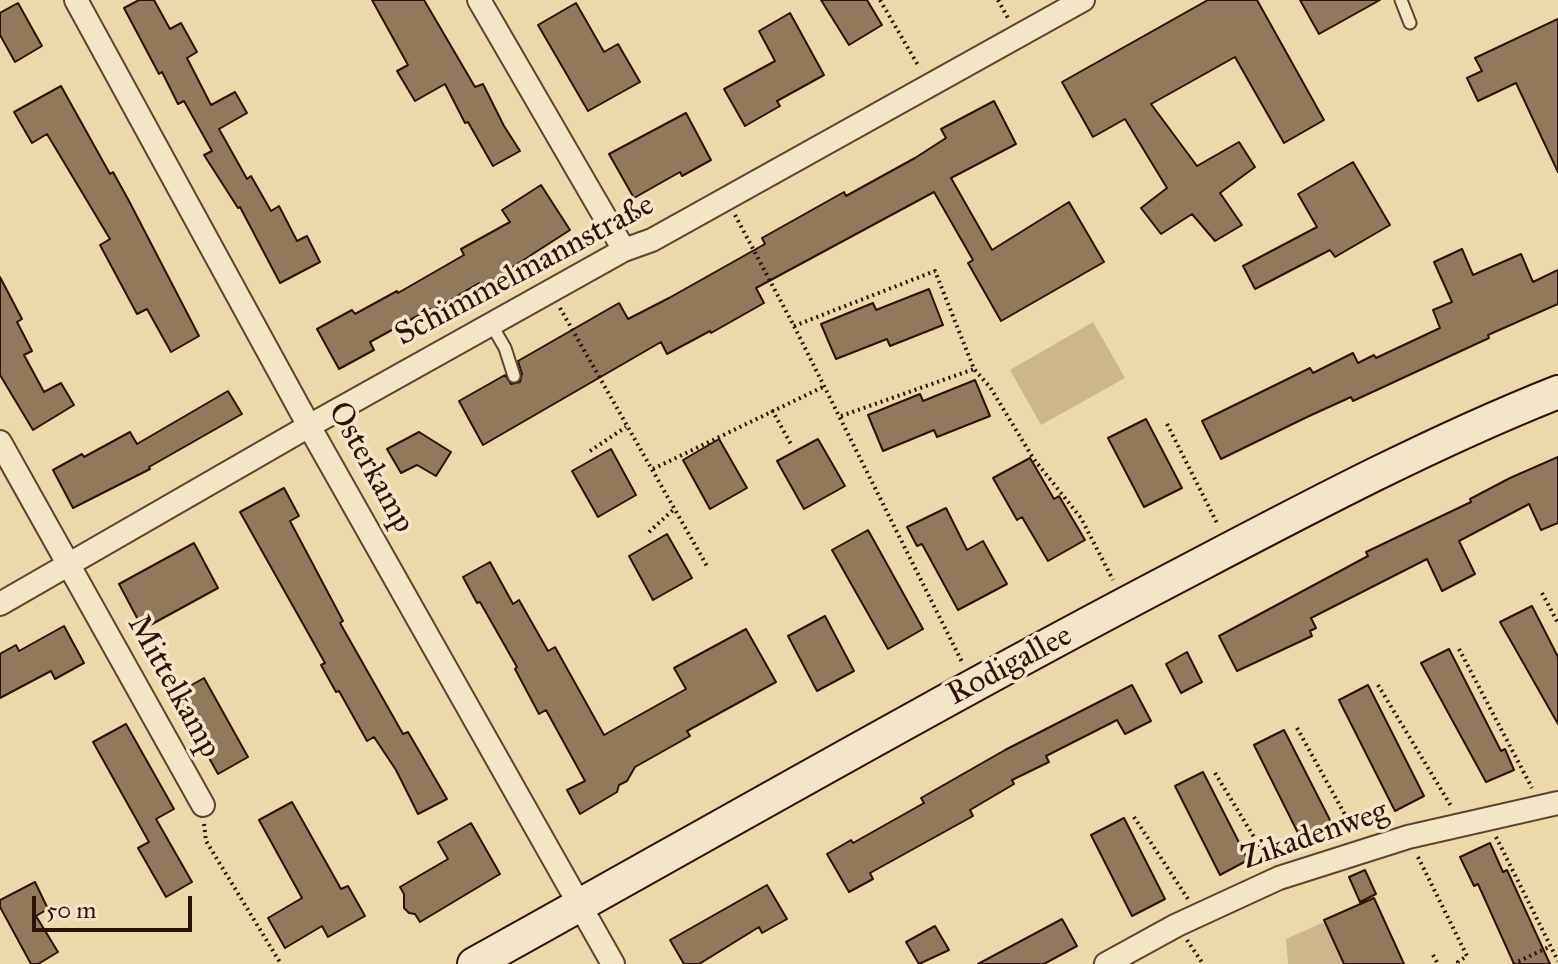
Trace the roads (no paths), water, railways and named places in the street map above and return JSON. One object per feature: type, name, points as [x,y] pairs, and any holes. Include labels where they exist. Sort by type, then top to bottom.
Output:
[{"type":"main road","name":"Rodigallee","points":[[474,964],[973,685],[1125,604],[1436,446],[1558,392]]},
{"type":"street","name":"Osterkamp","points":[[76,0],[309,426],[613,964]]},
{"type":"street","points":[[479,0],[624,250]]},
{"type":"street","name":"Schimmelmannstraße","points":[[0,604],[550,291],[624,250],[652,240],[1083,0]]},
{"type":"street","name":"Mittelkamp","points":[[0,442],[203,805]]},
{"type":"street","name":"Zikadenweg","points":[[1106,964],[1199,915],[1279,878],[1408,837],[1485,817],[1550,805]]},
{"type":"lane","points":[[1401,0],[1410,23]]},
{"type":"lane","points":[[491,324],[505,348],[514,376]]}]
